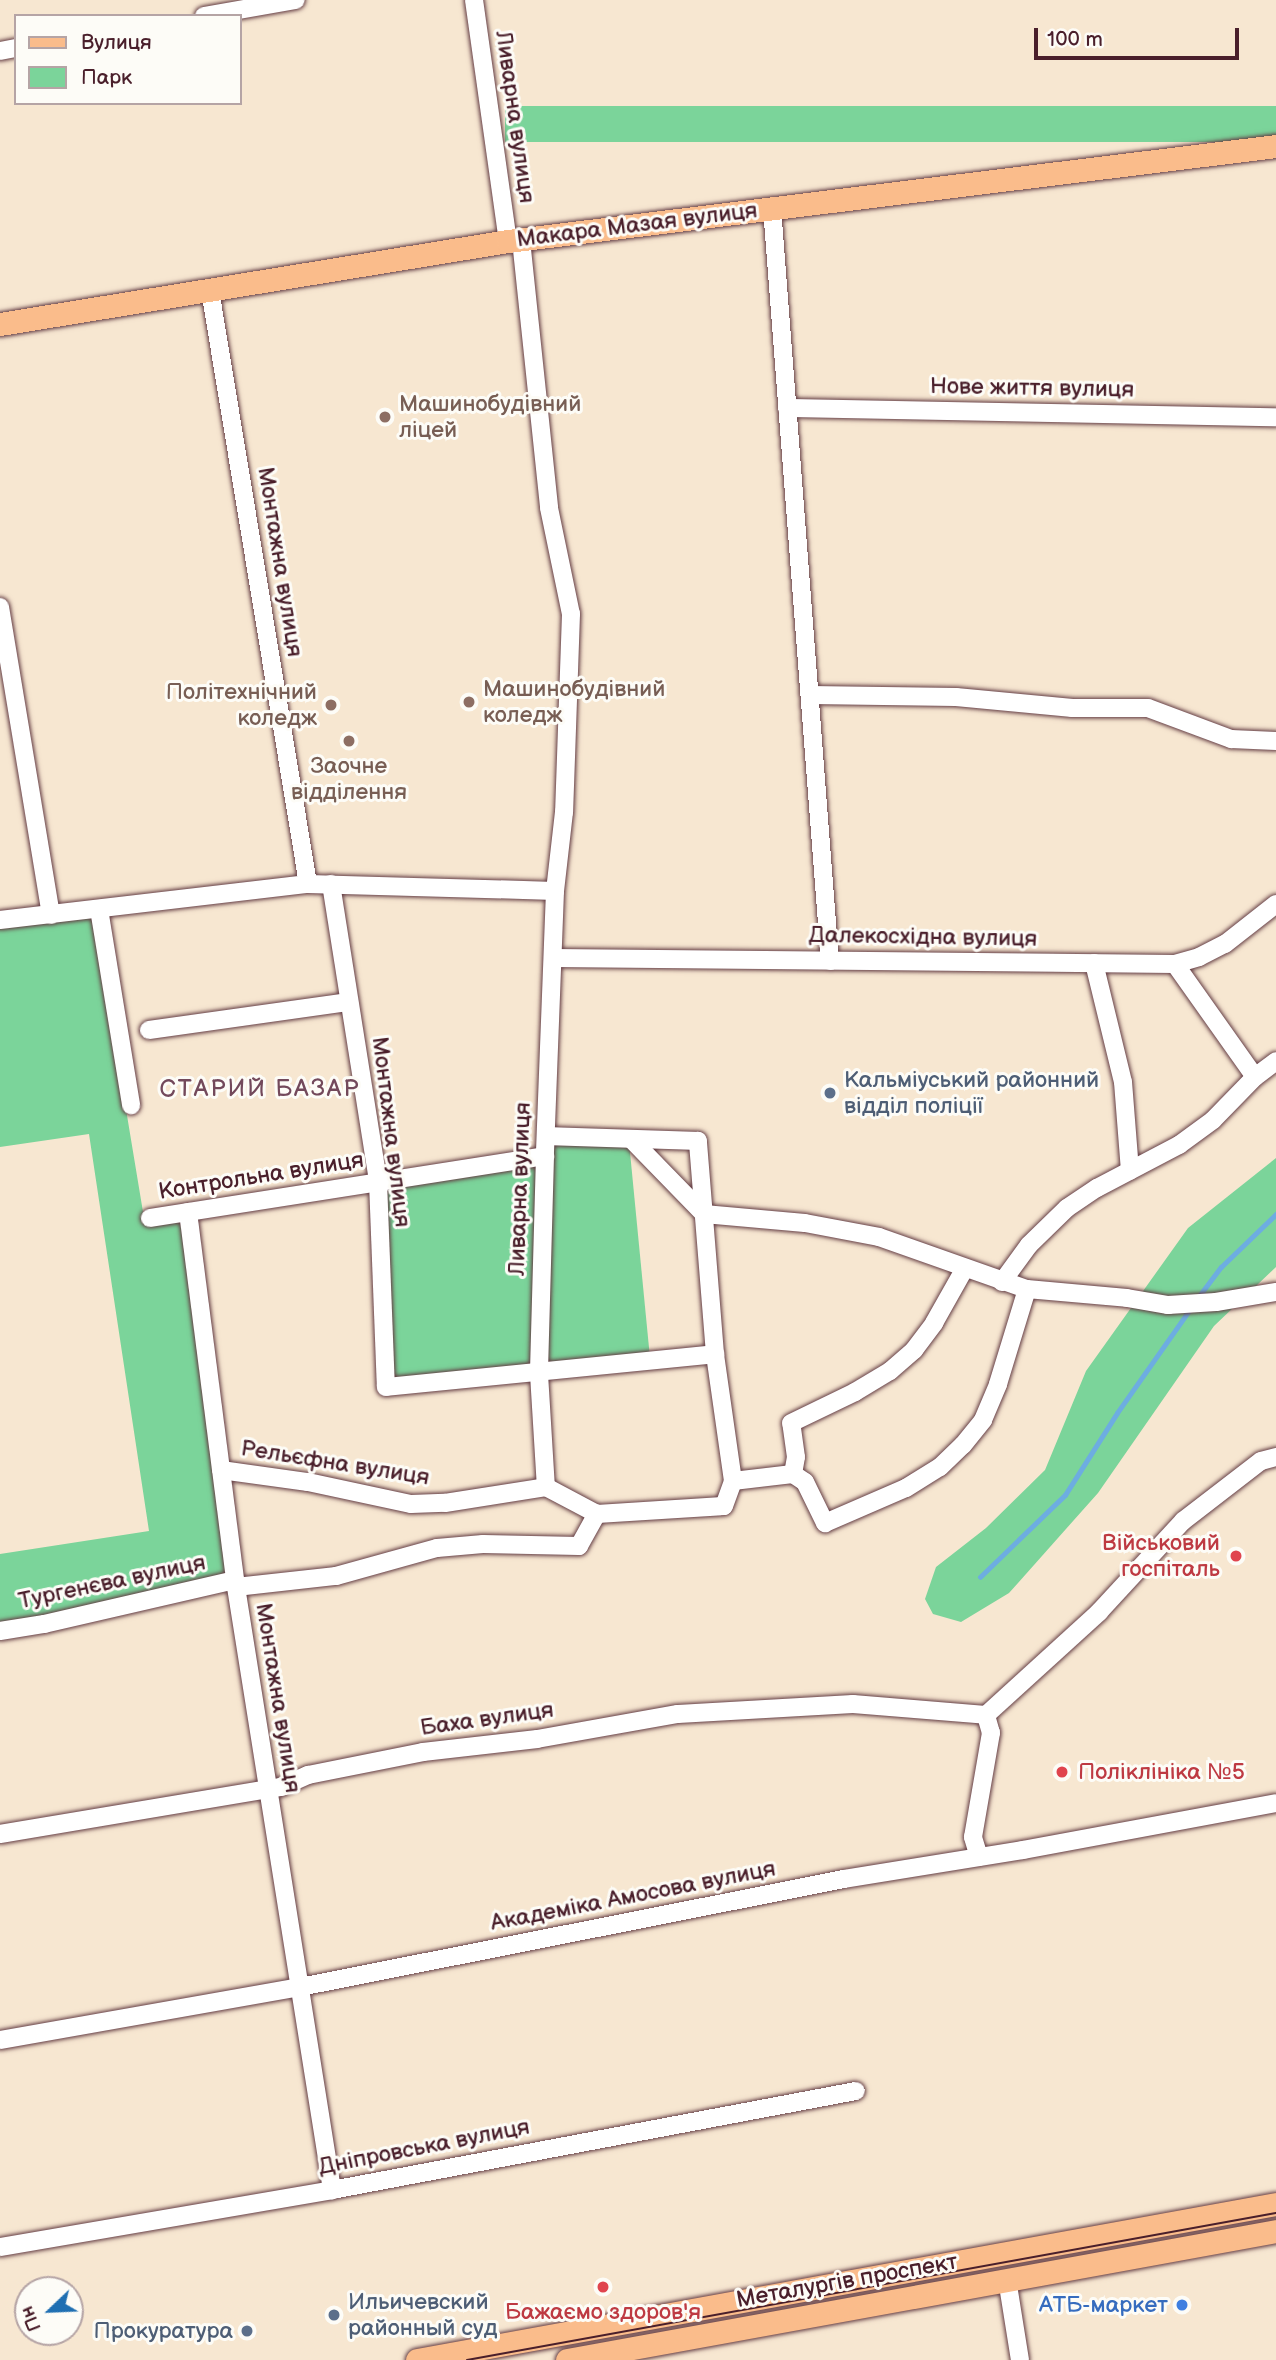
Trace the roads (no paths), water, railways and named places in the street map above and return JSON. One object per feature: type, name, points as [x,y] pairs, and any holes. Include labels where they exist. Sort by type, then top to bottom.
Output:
[{"type":"main road","name":"Макара Мазая вулиця","points":[[0,324],[515,240],[1276,146]]},
{"type":"main road","name":"Металургів проспект","points":[[419,2360],[1276,2204]]},
{"type":"main road","name":"Металургів проспект","points":[[566,2360],[1276,2231]]},
{"type":"main road","points":[[1003,2252],[1007,2279]]},
{"type":"street","points":[[216,14],[296,0]]},
{"type":"street","name":"Ливарна вулиця","points":[[474,0],[515,240],[549,508],[571,614],[564,812],[555,891],[545,1156],[539,1374],[545,1487]]},
{"type":"street","points":[[772,208],[830,961]]},
{"type":"street","name":"Монтажна вулиця","points":[[210,290],[308,884]]},
{"type":"street","name":"Нове життя вулиця","points":[[787,408],[1276,418]]},
{"type":"street","points":[[0,607],[51,915]]},
{"type":"street","points":[[810,695],[956,697],[1072,708],[1148,708],[1231,739],[1276,741]]},
{"type":"street","points":[[0,920],[308,884],[555,891]]},
{"type":"street","name":"Монтажна вулиця","points":[[331,884],[378,1182],[386,1387],[539,1374]]},
{"type":"street","name":"Далекосхідна вулиця","points":[[553,958],[1175,964],[1199,957],[1225,944],[1276,904]]},
{"type":"street","points":[[99,909],[131,1105]]},
{"type":"street","points":[[1094,963],[1123,1082],[1130,1171]]},
{"type":"street","points":[[1175,964],[1255,1077]]},
{"type":"street","points":[[149,1030],[349,1002]]},
{"type":"street","points":[[1002,1282],[1029,1245],[1067,1208],[1097,1188],[1180,1145],[1213,1120],[1255,1077],[1276,1061]]},
{"type":"street","points":[[545,1487],[597,1514],[724,1506],[733,1481],[715,1354],[698,1141],[546,1136]]},
{"type":"street","points":[[631,1139],[704,1214],[805,1223],[879,1237],[1027,1289],[1127,1298],[1168,1305],[1216,1302],[1276,1292]]},
{"type":"street","name":"Контрольна вулиця","points":[[150,1218],[545,1156]]},
{"type":"street","name":"Монтажна вулиця","points":[[188,1212],[236,1584],[332,2190]]},
{"type":"street","points":[[793,1474],[796,1457],[791,1423],[855,1392],[890,1371],[914,1350],[934,1323],[965,1268]]},
{"type":"street","points":[[733,1481],[793,1474],[805,1482],[825,1523],[906,1488],[940,1467],[963,1446],[983,1420],[998,1384],[1027,1289]]},
{"type":"street","points":[[539,1374],[715,1354]]},
{"type":"street","points":[[979,1857],[973,1837],[991,1734],[986,1715],[1099,1612],[1183,1521],[1261,1461],[1276,1457]]},
{"type":"street","name":"Рельєфна вулиця","points":[[221,1470],[308,1482],[411,1504],[444,1503],[545,1487]]},
{"type":"street","points":[[236,1584],[336,1576],[437,1548],[483,1544],[579,1546],[597,1514]]},
{"type":"street","name":"Тургенєва вулиця","points":[[0,1631],[44,1625],[236,1584]]},
{"type":"street","name":"Баха вулиця","points":[[0,1834],[289,1785],[308,1775],[423,1752],[537,1739],[678,1714],[853,1704],[975,1717],[986,1715]]},
{"type":"street","name":"Академіка Амосова вулиця","points":[[0,2040],[300,1987],[844,1879],[1276,1803]]},
{"type":"street","name":"Дніпровська вулиця","points":[[0,2248],[332,2190],[856,2091]]},
{"type":"street","points":[[1007,2279],[1020,2360]]},
{"type":"waterway","points":[[1199,1296],[1221,1267],[1276,1214]]},
{"type":"waterway","points":[[980,1577],[1065,1495],[1117,1413],[1190,1309]]},
{"type":"tram line","points":[[467,2360],[1276,2213]]},
{"type":"place","name":"Машинобудівний ліцей","points":[[385,417]]},
{"type":"place","name":"Машинобудівний коледж","points":[[469,702]]},
{"type":"place","name":"Політехнічний коледж","points":[[331,705]]},
{"type":"place","name":"Заочне відділення","points":[[349,741]]},
{"type":"place","name":"Кальміуський районний відділ поліції","points":[[830,1093]]},
{"type":"place","name":"Військовий госпіталь","points":[[1236,1556]]},
{"type":"place","name":"Поліклініка №5","points":[[1062,1772]]},
{"type":"place","name":"Бажаємо здоров'я","points":[[603,2287]]},
{"type":"place","name":"АТБ-маркет","points":[[1182,2305]]},
{"type":"place","name":"Ильичевский районный суд","points":[[334,2315]]},
{"type":"place","name":"Прокуратура","points":[[247,2331]]},
{"type":"district","name":"СТАРИЙ БАЗАР","points":[[260,1089]]}]
